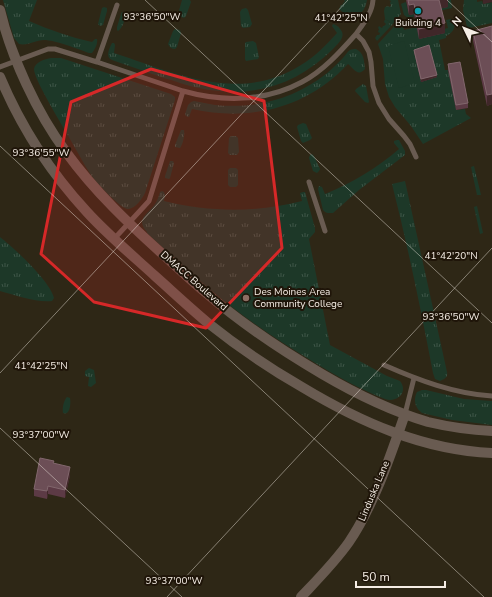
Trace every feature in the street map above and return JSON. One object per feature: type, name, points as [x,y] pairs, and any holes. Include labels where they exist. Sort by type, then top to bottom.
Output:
[{"type":"street","name":"DMACC Boulevard","points":[[0,10],[16,61],[31,94],[64,150],[93,186],[119,214],[204,292],[265,338],[331,380],[362,396],[404,414],[428,422],[492,432]]},
{"type":"street","points":[[0,77],[6,92],[30,136],[47,162],[76,199],[114,239],[210,325],[252,356],[283,376],[345,411],[398,434],[429,444],[448,448],[492,453]]},
{"type":"street","name":"Linduska Lane","points":[[301,597],[348,544],[358,529],[376,492],[404,414]]},
{"type":"lane","points":[[0,67],[48,49],[55,49],[183,91],[200,95],[226,98],[251,98],[277,92],[302,82],[316,73],[327,64],[356,34],[372,10],[373,0]]},
{"type":"lane","points":[[98,62],[117,5]]},
{"type":"lane","points":[[356,34],[363,41],[369,52],[374,86],[380,105],[389,119],[404,136],[416,157]]},
{"type":"lane","points":[[114,239],[148,201],[183,91]]},
{"type":"lane","points":[[309,182],[325,231]]},
{"type":"lane","points":[[384,365],[414,378],[444,387],[462,392],[492,396]]},
{"type":"lane","points":[[404,414],[414,378]]},
{"type":"highlighted area","points":[[151,69],[264,101],[282,248],[206,328],[94,302],[41,254],[71,102]]},
{"type":"shaded area","name":"Des Moines Area Community College","points":[[0,0],[492,0],[492,597],[0,597]]},
{"type":"green space","points":[[3,0],[37,0],[29,21],[60,33],[84,40],[92,42],[97,39],[95,48],[92,53],[89,53],[49,40],[19,44],[14,38]]},
{"type":"green space","points":[[182,0],[190,0],[191,2],[184,18],[178,14]]},
{"type":"green space","points":[[344,0],[367,0],[363,11],[360,14],[352,16],[339,9],[345,1]]},
{"type":"green space","points":[[389,0],[398,0],[401,14],[391,26],[388,24],[390,22],[385,19],[384,11],[385,7],[390,7],[391,5],[391,1]]},
{"type":"green space","points":[[447,0],[451,0],[452,8],[408,18],[404,15],[401,4],[406,2],[409,15]]},
{"type":"green space","points":[[464,0],[477,0],[477,2],[482,1],[483,4],[492,2],[492,23],[469,28],[467,27],[463,10]]},
{"type":"green space","points":[[102,8],[107,8],[107,11],[103,25],[100,26],[98,24]]},
{"type":"green space","points":[[246,8],[252,24],[250,27],[243,28],[241,26],[240,12],[242,9]]},
{"type":"green space","points":[[122,12],[125,13],[125,20],[118,31],[117,27]]},
{"type":"green space","points":[[385,19],[390,22],[388,24],[391,26],[377,41],[375,38],[380,33],[378,32],[378,28],[379,26],[382,28],[386,24],[384,22]]},
{"type":"green space","points":[[453,19],[455,25],[454,29],[446,36],[446,38],[439,40],[445,70],[448,70],[457,110],[465,109],[466,114],[471,118],[423,144],[389,97],[385,84],[383,59],[378,44],[400,20],[402,21],[404,30],[416,27],[444,29],[448,28],[446,20]]},
{"type":"green space","points":[[333,24],[338,26],[343,34],[341,40],[319,62],[288,80],[254,90],[236,92],[195,87],[112,60],[108,55],[112,43],[114,43],[114,53],[184,76],[231,84],[255,82],[278,77],[311,58],[337,33],[332,26]]},
{"type":"green space","points":[[175,29],[180,30],[181,33],[177,47],[173,49],[168,44]]},
{"type":"green space","points":[[253,41],[256,43],[259,57],[258,59],[246,61],[245,43]]},
{"type":"green space","points":[[404,41],[415,83],[399,88],[388,46]]},
{"type":"green space","points":[[356,49],[363,57],[365,69],[363,71],[358,72],[348,64],[332,79],[296,101],[276,108],[256,112],[235,114],[214,113],[192,109],[189,117],[185,114],[188,105],[194,101],[230,106],[260,104],[288,96],[314,83],[326,74],[349,51]]},
{"type":"green space","points":[[51,58],[61,58],[171,94],[175,97],[145,193],[136,206],[131,209],[120,205],[94,179],[45,96],[35,75],[34,69],[36,64]]},
{"type":"green space","points":[[363,84],[366,86],[368,103],[365,102],[355,91]]},
{"type":"green space","points":[[303,123],[306,124],[312,138],[303,143],[297,127]]},
{"type":"green space","points":[[181,130],[184,130],[182,144],[180,148],[175,147],[175,145]]},
{"type":"green space","points":[[231,136],[236,136],[238,138],[239,152],[237,155],[230,155],[228,153],[229,138]]},
{"type":"green space","points":[[399,140],[405,151],[405,155],[359,190],[333,213],[328,213],[323,210],[318,189],[319,186],[322,187],[325,194],[364,174],[399,149],[394,143],[394,141]]},
{"type":"green space","points":[[312,154],[320,169],[317,173],[313,171],[309,158]]},
{"type":"green space","points":[[170,161],[173,161],[174,163],[169,179],[165,178],[165,176]]},
{"type":"green space","points":[[474,166],[481,195],[477,195],[471,167]]},
{"type":"green space","points":[[230,168],[236,168],[238,170],[238,185],[236,187],[230,187],[228,185],[228,170]]},
{"type":"green space","points":[[405,181],[447,372],[446,378],[440,381],[435,379],[433,373],[414,278],[392,184]]},
{"type":"green space","points":[[162,191],[165,195],[164,201],[181,205],[233,210],[268,208],[302,201],[300,193],[305,192],[315,228],[315,232],[309,239],[330,345],[387,376],[400,381],[403,389],[400,396],[393,400],[385,399],[338,377],[267,332],[224,301],[204,284],[147,233],[142,224],[142,220],[155,204],[160,192]]},
{"type":"green space","points":[[477,206],[483,233],[480,234],[474,207]]},
{"type":"green space","points":[[0,237],[39,274],[51,291],[54,298],[52,301],[33,300],[0,291]]},
{"type":"green space","points":[[89,368],[94,370],[96,383],[91,387],[88,386],[89,377],[85,376],[85,371]]},
{"type":"green space","points":[[422,390],[464,399],[492,401],[492,425],[452,420],[422,413],[416,406],[415,401],[417,392]]},
{"type":"green space","points":[[67,397],[70,398],[69,411],[67,413],[63,413],[64,402]]},
{"type":"building","points":[[408,0],[439,0],[445,23],[419,29],[414,4],[409,5]]},
{"type":"building","points":[[492,26],[492,94],[487,95],[473,31]]},
{"type":"building","points":[[429,45],[437,75],[421,79],[414,50]]},
{"type":"building","points":[[460,62],[468,103],[456,105],[448,64]]},
{"type":"building","points":[[40,458],[70,467],[65,490],[48,486],[47,491],[34,489]]},
{"type":"place","name":"Building 4","points":[[418,11]]},
{"type":"place","name":"Des Moines Area Community College","points":[[246,298]]}]
